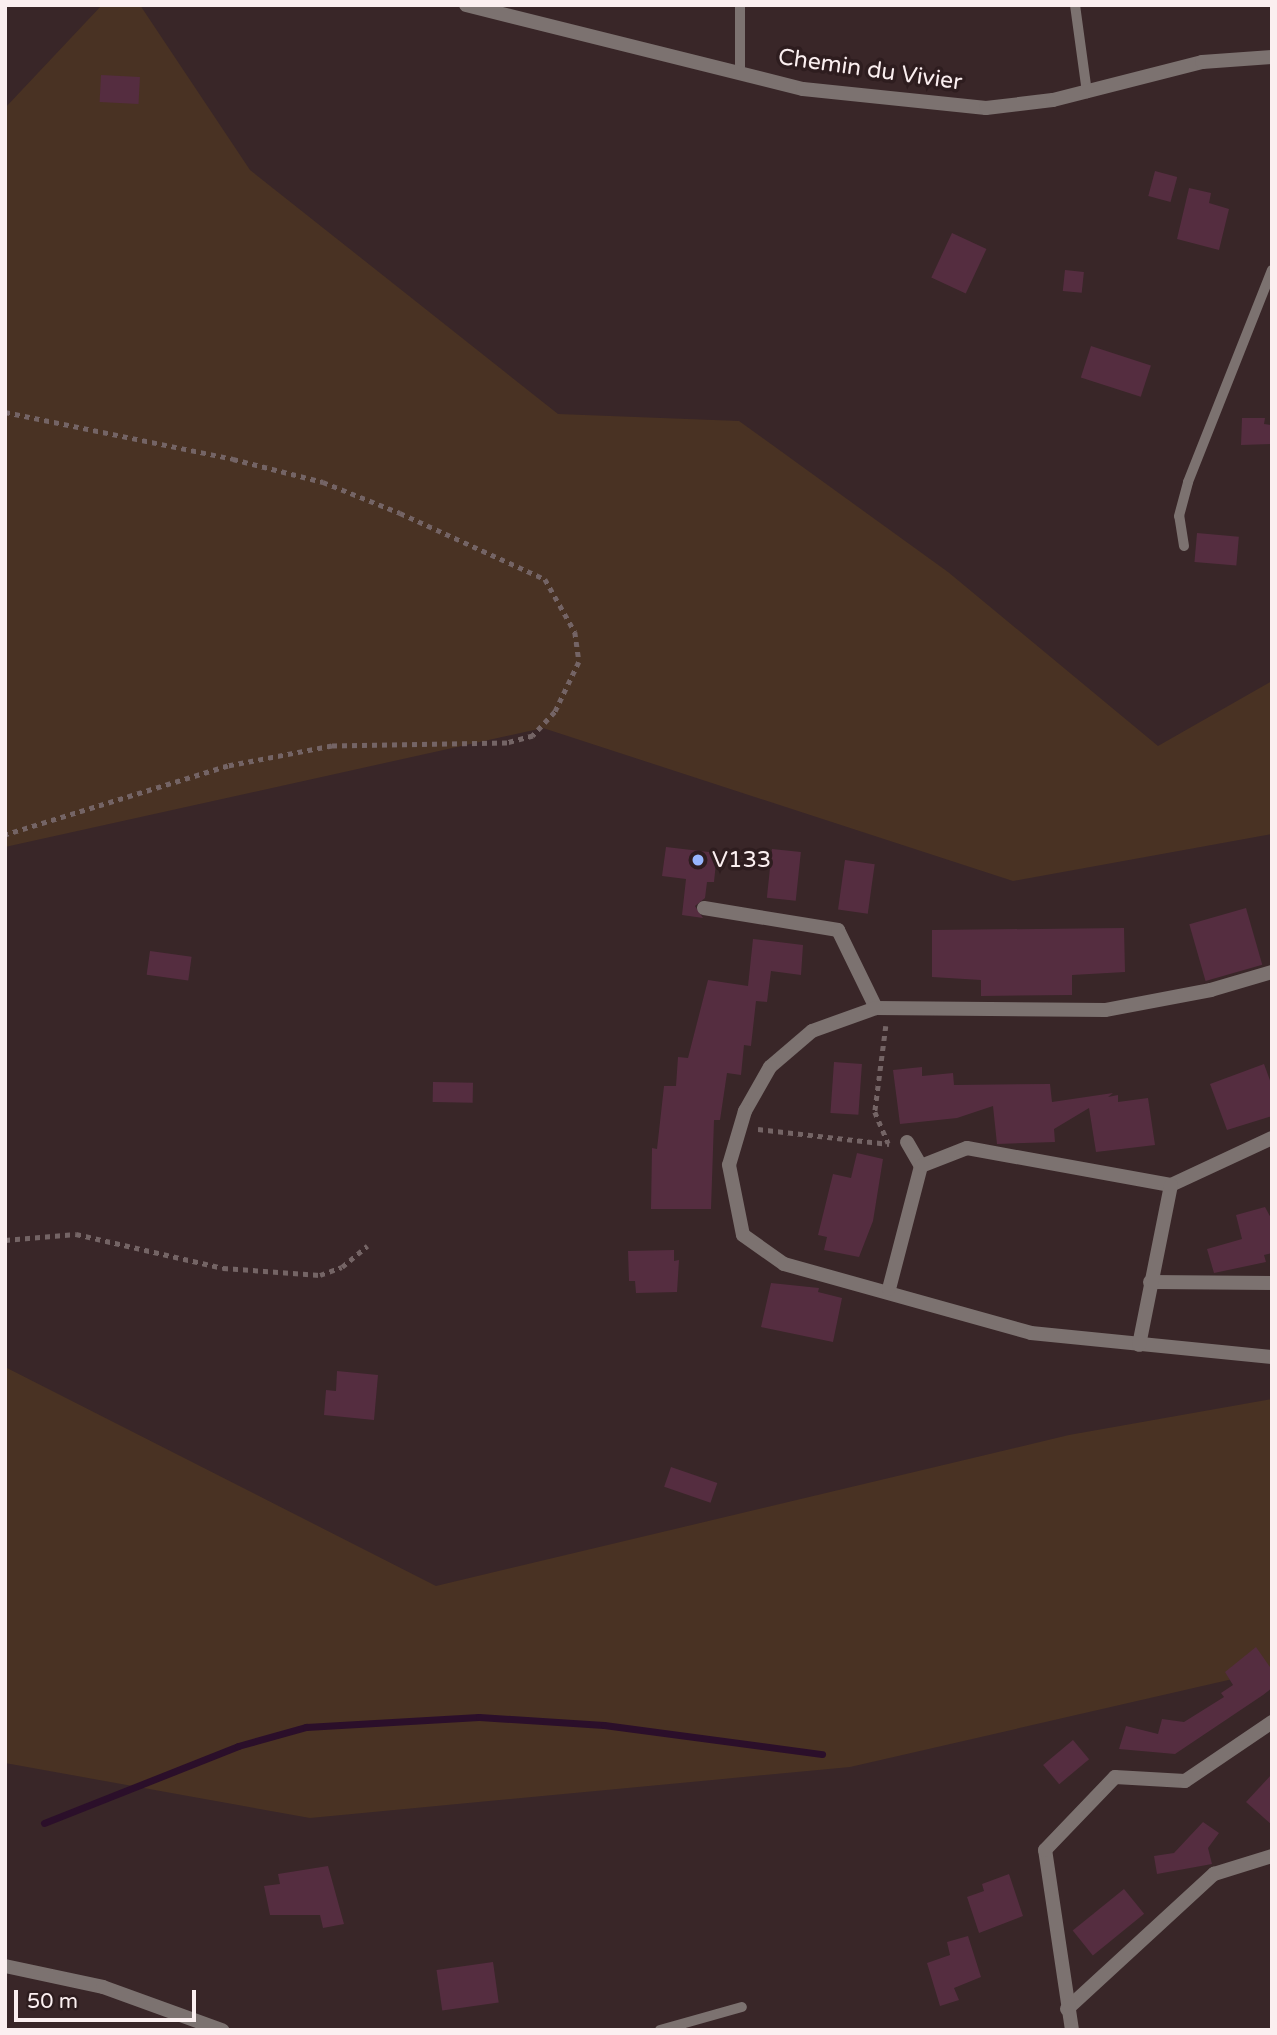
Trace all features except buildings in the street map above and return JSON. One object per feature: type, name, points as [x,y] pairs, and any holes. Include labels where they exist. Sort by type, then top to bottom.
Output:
[{"type":"street","name":"Chemin du Vivier","points":[[466,5],[803,89],[986,108],[1087,93],[1202,62],[1272,57]]},
{"type":"street","points":[[704,908],[838,930],[876,1008]]},
{"type":"street","points":[[1272,972],[1105,1010],[876,1008],[812,1031],[769,1067],[740,1127],[729,1165],[743,1235],[784,1264],[889,1289],[1031,1333],[1272,1357]]},
{"type":"street","points":[[921,1166],[967,1149],[1171,1185],[1272,1139]]},
{"type":"street","points":[[889,1289],[921,1166],[909,1146]]},
{"type":"street","points":[[1139,1345],[1171,1185]]},
{"type":"street","points":[[1150,1282],[1272,1283]]},
{"type":"street","points":[[1072,2030],[1045,1850],[1115,1777],[1185,1781],[1272,1723]]},
{"type":"street","points":[[1067,2009],[1214,1874],[1272,1856]]},
{"type":"street","points":[[5,1966],[103,1987],[222,2030]]},
{"type":"lane","points":[[740,5],[740,73]]},
{"type":"lane","points":[[1075,5],[1087,93]]},
{"type":"lane","points":[[1184,546],[1179,516],[1188,482],[1272,270]]},
{"type":"lane","points":[[660,2030],[742,2007]]},
{"type":"path","points":[[5,412],[233,459],[323,482],[400,513],[545,579],[575,632],[579,662],[555,712],[533,736],[507,743],[332,747],[228,766],[5,835]]},
{"type":"path","points":[[876,1008],[886,1026],[887,1045],[875,1112],[888,1143]]},
{"type":"path","points":[[740,1127],[909,1146]]},
{"type":"path","points":[[5,1240],[76,1234],[223,1268],[320,1275],[342,1267],[367,1245]]},
{"type":"shaded area","points":[[102,5],[140,5],[250,170],[558,414],[739,421],[948,572],[1158,746],[1272,681],[1272,834],[1013,881],[543,728],[5,847],[5,108]]},
{"type":"shaded area","points":[[5,1367],[436,1586],[1069,1435],[1272,1399],[1272,1670],[850,1767],[310,1818],[5,1763]]},
{"type":"waterway","points":[[44,1823],[238,1746],[306,1727],[479,1717],[604,1725],[822,1754]]},
{"type":"place","name":"V133","points":[[698,860]]}]
